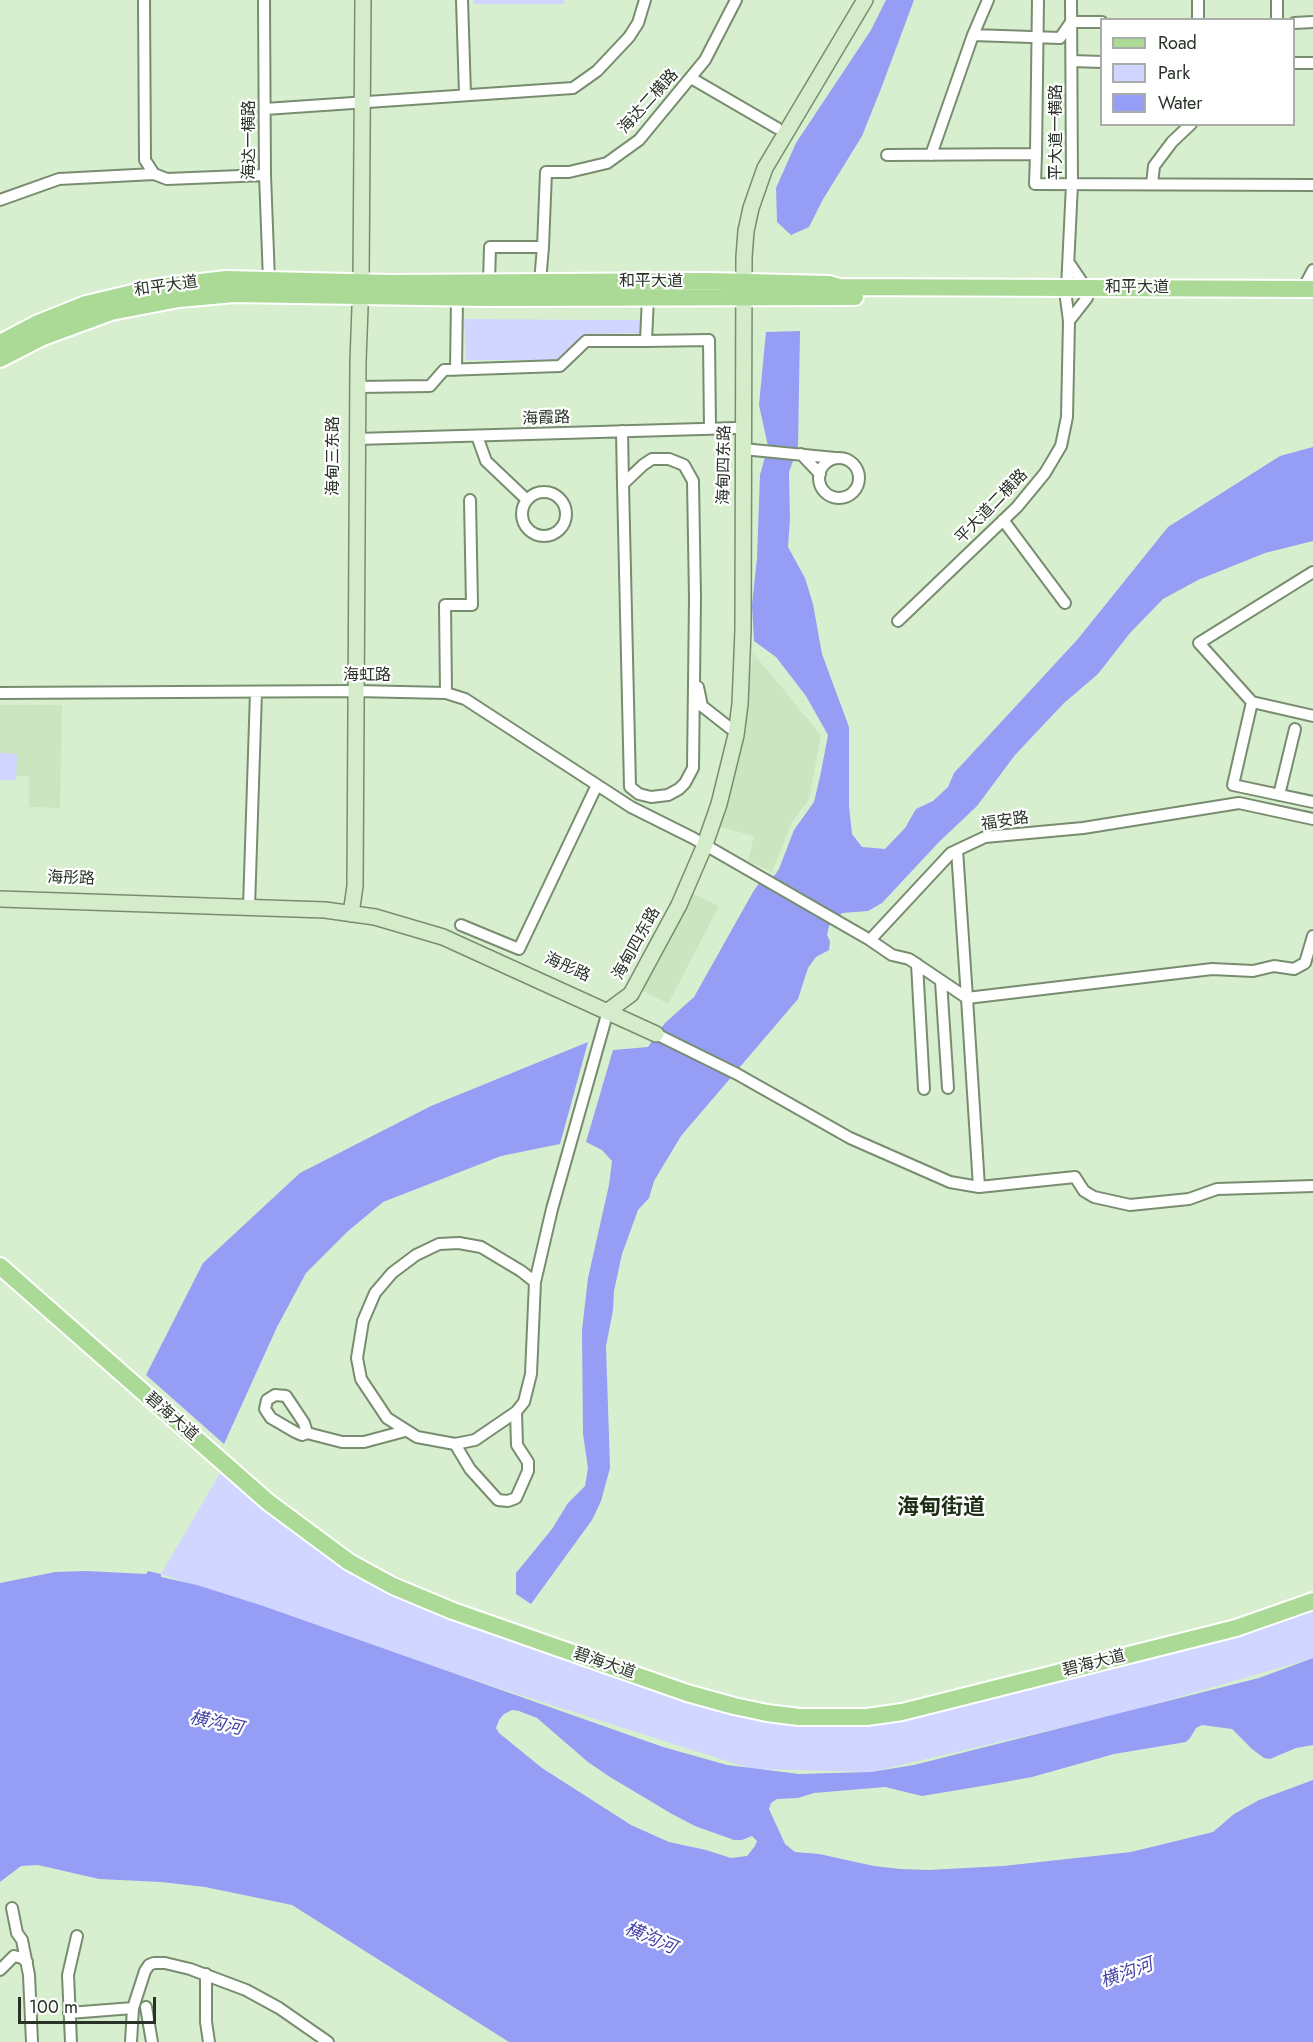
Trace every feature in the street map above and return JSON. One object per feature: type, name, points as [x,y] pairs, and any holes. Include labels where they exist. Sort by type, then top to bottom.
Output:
[{"type":"main road","points":[[349,911],[354,886],[358,387],[357,102],[353,0]]},
{"type":"main road","points":[[357,102],[363,0]]},
{"type":"main road","name":"海甸四东路","points":[[608,1011],[625,991],[652,944],[678,891],[725,783],[736,735],[740,705],[743,630],[743,449],[737,237],[741,207],[752,173],[854,0]]},
{"type":"main road","name":"海甸四东路","points":[[699,842],[718,782],[730,728],[735,646],[736,428],[740,290],[746,231],[762,176],[865,0]]},
{"type":"main road","name":"和平大道","points":[[0,343],[36,324],[86,304],[136,291],[226,279],[269,280],[457,298],[648,297],[829,284],[840,287],[1067,293],[1310,292]]},
{"type":"main road","name":"和平大道","points":[[0,359],[61,330],[111,312],[179,299],[356,288],[390,283],[540,282],[740,290]]},
{"type":"main road","name":"海甸三东路","points":[[354,691],[356,288]]},
{"type":"main road","name":"海彤路","points":[[0,897],[249,905],[377,912],[438,930],[593,999],[608,1011],[656,1034]]},
{"type":"main road","name":"碧海大道","points":[[0,1266],[268,1502],[349,1562],[399,1588],[453,1611],[687,1693],[734,1706],[799,1717],[867,1717],[902,1712],[1218,1633],[1263,1620],[1313,1601]]},
{"type":"main road","name":"碧海大道","points":[[0,1279],[63,1329],[265,1505],[320,1548],[327,1557],[350,1571],[389,1593],[449,1617],[686,1697],[741,1713],[799,1722],[868,1722],[904,1717],[1237,1633],[1313,1607]]},
{"type":"street","points":[[144,0],[145,160],[154,174]]},
{"type":"street","name":"海达一横路","points":[[264,0],[265,175],[269,280]]},
{"type":"street","points":[[462,0],[465,94]]},
{"type":"street","points":[[264,109],[573,87],[597,71],[629,37],[638,23],[645,0]]},
{"type":"street","name":"海达二横路","points":[[543,247],[546,172],[569,172],[608,163],[639,140],[705,60],[736,0]]},
{"type":"street","points":[[930,155],[988,0]]},
{"type":"street","points":[[1038,0],[1035,184],[1313,185]]},
{"type":"street","name":"平大道一横路","points":[[1067,293],[1072,184],[1071,0]]},
{"type":"street","points":[[1198,0],[1198,18]]},
{"type":"street","points":[[1277,0],[1278,18]]},
{"type":"street","points":[[973,35],[1060,38],[1071,22],[1100,22]]},
{"type":"street","points":[[1295,23],[1313,22]]},
{"type":"street","points":[[1072,61],[1100,62]]},
{"type":"street","points":[[1295,63],[1313,63]]},
{"type":"street","points":[[691,78],[777,128]]},
{"type":"street","points":[[1152,184],[1154,165],[1172,142],[1189,126]]},
{"type":"street","points":[[887,155],[1036,154]]},
{"type":"street","points":[[0,200],[59,179],[154,174],[167,179],[265,175]]},
{"type":"street","points":[[489,282],[490,247],[543,247],[540,282]]},
{"type":"street","points":[[1069,263],[1087,293],[1069,321]]},
{"type":"street","points":[[1310,292],[1313,270]]},
{"type":"street","name":"平大道二横路","points":[[898,621],[1017,507],[1045,473],[1061,446],[1066,417],[1069,321],[1067,293]]},
{"type":"street","points":[[646,341],[648,297]]},
{"type":"street","points":[[456,370],[457,298]]},
{"type":"street","points":[[358,387],[430,386],[444,370],[560,366],[586,341],[709,340],[710,428]]},
{"type":"street","name":"海霞路","points":[[357,439],[736,428]]},
{"type":"street","points":[[622,431],[631,807]]},
{"type":"street","points":[[477,436],[486,461],[527,500]]},
{"type":"street","points":[[743,449],[838,458],[851,461],[859,472],[859,485],[851,495],[838,499],[825,493],[821,488],[820,474],[826,463],[838,458]]},
{"type":"street","points":[[801,454],[820,474]]},
{"type":"street","points":[[623,484],[652,459],[669,459],[684,465],[693,481],[693,768],[686,783],[668,795],[651,797],[639,794],[630,788]]},
{"type":"street","points":[[540,492],[555,494],[565,505],[566,520],[562,527],[551,535],[544,536],[531,531],[526,526],[522,513],[527,500],[540,492]]},
{"type":"street","points":[[446,693],[445,605],[472,605],[470,500]]},
{"type":"street","points":[[1003,520],[1065,603]]},
{"type":"street","points":[[1313,572],[1199,643],[1252,702],[1313,716]]},
{"type":"street","points":[[694,669],[702,706],[730,728]]},
{"type":"street","name":"海虹路","points":[[0,693],[354,691],[446,693],[465,699],[631,807],[699,842]]},
{"type":"street","points":[[249,905],[255,692]]},
{"type":"street","points":[[1252,702],[1233,785],[1313,802]]},
{"type":"street","points":[[1279,795],[1295,729]]},
{"type":"street","points":[[461,925],[519,948],[597,786]]},
{"type":"street","name":"福安路","points":[[870,940],[951,853],[986,837],[1083,828],[1239,803],[1313,819]]},
{"type":"street","points":[[699,842],[840,922],[892,955],[909,959],[967,998],[1212,969],[1253,971],[1274,966],[1294,969],[1305,963],[1313,936]]},
{"type":"street","points":[[957,850],[979,1186]]},
{"type":"street","points":[[917,964],[924,1089]]},
{"type":"street","points":[[941,981],[948,1088]]},
{"type":"street","points":[[535,1282],[481,1247],[459,1243],[439,1245],[416,1255],[392,1273],[375,1293],[363,1322],[357,1358],[362,1379],[387,1418],[417,1437],[455,1444],[475,1440],[516,1412],[524,1402],[531,1374],[535,1282],[552,1209],[608,1011]]},
{"type":"street","points":[[656,1034],[737,1074],[850,1138],[950,1182],[979,1186],[1075,1177],[1084,1191],[1094,1197],[1130,1205],[1189,1199],[1217,1190],[1313,1186]]},
{"type":"street","points":[[521,1271],[538,1270]]},
{"type":"street","points":[[455,1444],[470,1469],[498,1500],[508,1501],[516,1498],[528,1471],[528,1462],[517,1445],[516,1412]]},
{"type":"street","points":[[307,1433],[342,1442],[364,1442],[405,1431]]},
{"type":"street","points":[[12,1908],[17,1934],[22,1940],[27,1962],[31,1994],[32,2042]]},
{"type":"street","points":[[71,2042],[68,1975],[76,1936]]},
{"type":"street","points":[[0,1970],[14,1956],[27,1962]]},
{"type":"street","points":[[131,2042],[133,2008],[142,1977],[149,1965],[154,1963],[165,1963],[206,1974],[260,1997],[328,2042]]},
{"type":"street","points":[[206,1974],[206,2022],[209,2042]]},
{"type":"street","points":[[146,2007],[152,2042]]},
{"type":"street","points":[[69,2013],[133,2008]]},
{"type":"shaded area","points":[[753,653],[821,735],[809,799],[792,822],[772,872],[748,861],[754,836],[720,827],[741,749]]},
{"type":"shaded area","points":[[0,705],[62,705],[60,808],[29,807],[29,776],[0,776]]},
{"type":"shaded area","points":[[692,893],[719,906],[668,1004],[642,990]]},
{"type":"green space","points":[[473,0],[564,0],[564,4],[473,4]]},
{"type":"green space","points":[[464,319],[642,320],[641,333],[586,334],[556,360],[466,360]]},
{"type":"green space","points":[[0,753],[17,754],[16,780],[0,780]]},
{"type":"green space","points":[[223,1468],[327,1557],[422,1607],[741,1713],[877,1721],[1313,1607],[1313,1658],[1127,1712],[871,1772],[752,1769],[492,1686],[161,1574]]},
{"type":"water","points":[[886,0],[914,0],[862,136],[822,201],[809,227],[791,235],[777,222],[776,188],[796,143],[871,30]]},
{"type":"water","points":[[800,331],[798,447],[789,472],[788,547],[805,578],[813,604],[822,654],[849,727],[849,806],[852,834],[862,847],[885,849],[905,828],[916,809],[933,801],[948,787],[954,773],[1077,640],[1168,527],[1280,456],[1313,447],[1313,541],[1265,553],[1198,580],[1163,599],[1130,633],[1098,674],[1064,703],[1015,755],[977,806],[939,842],[882,903],[868,911],[842,913],[829,926],[827,935],[830,941],[829,950],[816,957],[808,968],[798,999],[681,1136],[654,1181],[649,1198],[638,1210],[622,1254],[606,1346],[610,1468],[601,1501],[592,1520],[531,1604],[516,1594],[516,1573],[552,1529],[568,1503],[585,1486],[588,1468],[583,1434],[582,1330],[588,1278],[609,1185],[612,1161],[602,1150],[586,1142],[613,1050],[648,1047],[665,1023],[694,997],[753,892],[759,883],[775,875],[779,869],[794,830],[814,802],[821,772],[828,735],[806,696],[776,657],[754,641],[752,605],[757,558],[760,475],[768,446],[759,405],[766,332]]},
{"type":"water","points":[[588,1042],[560,1144],[501,1156],[383,1202],[347,1232],[306,1273],[277,1327],[224,1444],[146,1375],[203,1263],[300,1173],[431,1106]]},
{"type":"water","name":"横沟河","points":[[148,1571],[161,1574],[161,1577],[197,1585],[263,1606],[663,1747],[727,1765],[799,1774],[871,1772],[914,1765],[1259,1678],[1313,1658],[1313,1745],[1296,1748],[1270,1759],[1264,1758],[1252,1749],[1232,1729],[1202,1725],[1196,1728],[1186,1742],[1114,1754],[1032,1777],[922,1796],[885,1787],[814,1793],[798,1798],[777,1799],[771,1803],[769,1809],[785,1844],[795,1852],[819,1854],[874,1866],[929,1870],[1003,1866],[1131,1852],[1213,1832],[1234,1814],[1259,1800],[1313,1780],[1313,2042],[509,2042],[292,1905],[205,1887],[99,1879],[38,1865],[21,1866],[0,1882],[0,1583],[55,1572],[146,1574]],"holes":[[[512,1710],[537,1718],[588,1762],[672,1814],[695,1826],[734,1840],[752,1836],[757,1841],[755,1846],[747,1856],[731,1858],[669,1842],[631,1825],[542,1768],[499,1733],[496,1728],[504,1714]]]},
{"type":"district","name":"海甸街道","points":[[941,1509]]}]
